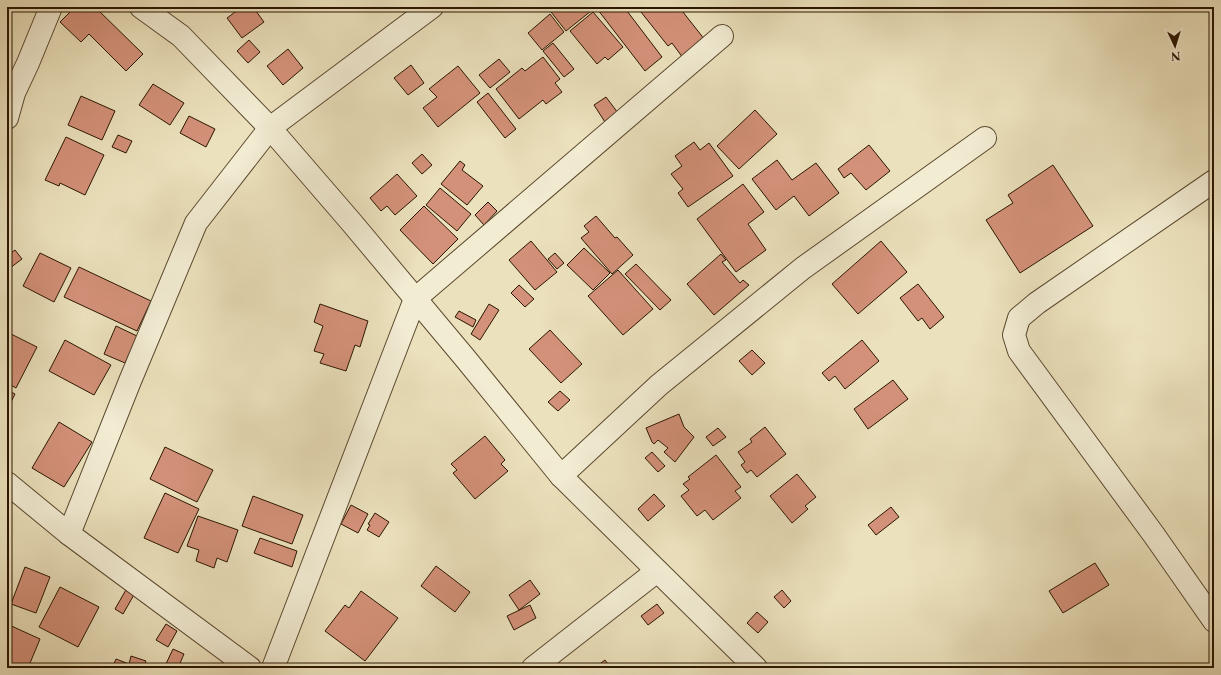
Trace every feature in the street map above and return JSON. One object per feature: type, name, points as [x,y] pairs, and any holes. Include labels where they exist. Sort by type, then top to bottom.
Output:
[{"type":"street","points":[[7,118],[14,93],[51,7]]},
{"type":"street","points":[[141,7],[181,36],[270,128],[465,358],[561,476],[756,668]]},
{"type":"street","points":[[69,534],[130,381],[196,223],[270,128],[432,7]]},
{"type":"street","points":[[273,668],[415,299],[722,36]]},
{"type":"street","points":[[561,476],[660,385],[803,268],[985,138]]},
{"type":"street","points":[[1214,181],[1037,303],[1020,318],[1014,334],[1019,351],[1154,535],[1214,621]]},
{"type":"street","points":[[7,483],[69,534],[250,668]]},
{"type":"street","points":[[533,668],[656,571]]},
{"type":"building","points":[[75,7],[95,7],[143,54],[126,71],[89,34],[81,42],[60,22]]},
{"type":"building","points":[[242,7],[253,7],[264,22],[242,38],[227,18]]},
{"type":"building","points":[[558,7],[588,7],[591,11],[566,31],[551,12]]},
{"type":"building","points":[[601,7],[624,7],[662,57],[645,71],[598,10]]},
{"type":"building","points":[[637,7],[679,7],[705,40],[683,58],[672,43],[668,46]]},
{"type":"building","points":[[593,12],[623,47],[608,60],[605,57],[597,64],[570,31]]},
{"type":"building","points":[[550,14],[564,32],[542,50],[528,33]]},
{"type":"building","points":[[249,40],[260,52],[248,63],[237,51]]},
{"type":"building","points":[[553,43],[574,69],[564,77],[543,51]]},
{"type":"building","points":[[288,49],[303,68],[283,85],[267,66]]},
{"type":"building","points":[[543,57],[560,79],[555,83],[562,92],[546,104],[543,100],[519,119],[496,89],[522,68],[525,71]]},
{"type":"building","points":[[499,59],[510,72],[490,88],[479,75]]},
{"type":"building","points":[[411,65],[424,83],[408,95],[394,78]]},
{"type":"building","points":[[458,66],[480,93],[438,127],[423,108],[437,97],[429,89]]},
{"type":"building","points":[[153,84],[184,103],[170,125],[139,105]]},
{"type":"building","points":[[488,93],[516,129],[505,138],[477,102]]},
{"type":"building","points":[[81,96],[115,111],[102,140],[68,125]]},
{"type":"building","points":[[606,97],[618,113],[605,122],[594,105]]},
{"type":"building","points":[[755,110],[777,134],[739,169],[717,146]]},
{"type":"building","points":[[189,116],[215,129],[206,147],[180,133]]},
{"type":"building","points":[[118,135],[132,141],[126,153],[112,147]]},
{"type":"building","points":[[66,137],[104,155],[85,195],[60,183],[59,186],[45,180]]},
{"type":"building","points":[[694,142],[700,150],[709,143],[733,176],[688,207],[678,193],[683,189],[671,174],[682,166],[675,156]]},
{"type":"building","points":[[869,145],[890,171],[866,190],[851,173],[844,178],[838,169]]},
{"type":"building","points":[[422,154],[432,165],[422,174],[412,163]]},
{"type":"building","points":[[777,160],[792,180],[816,163],[839,193],[809,216],[794,196],[776,210],[752,179]]},
{"type":"building","points":[[460,161],[465,165],[462,170],[483,186],[467,205],[441,184]]},
{"type":"building","points":[[1053,165],[1093,226],[1020,273],[986,220],[1013,203],[1008,195]]},
{"type":"building","points":[[397,174],[417,196],[395,215],[387,206],[381,211],[370,198]]},
{"type":"building","points":[[743,184],[764,212],[748,224],[766,250],[736,272],[697,219]]},
{"type":"building","points":[[440,188],[471,214],[457,231],[426,205]]},
{"type":"building","points":[[488,202],[497,211],[484,225],[475,215]]},
{"type":"building","points":[[424,206],[458,239],[433,264],[400,230]]},
{"type":"building","points":[[596,216],[615,238],[617,237],[633,255],[612,274],[581,238],[589,232],[584,226]]},
{"type":"building","points":[[531,241],[557,272],[535,290],[509,260]]},
{"type":"building","points":[[881,241],[907,272],[858,314],[832,284]]},
{"type":"building","points":[[584,248],[610,273],[593,290],[567,265]]},
{"type":"building","points":[[15,250],[22,259],[10,268],[7,264],[7,256]]},
{"type":"building","points":[[40,253],[71,268],[54,302],[23,286]]},
{"type":"building","points":[[555,253],[564,263],[557,269],[548,259]]},
{"type":"building","points":[[721,254],[726,260],[722,262],[740,283],[743,280],[749,285],[714,315],[687,284]]},
{"type":"building","points":[[636,264],[671,300],[660,310],[625,274]]},
{"type":"building","points":[[79,267],[151,301],[137,331],[64,297]]},
{"type":"building","points":[[618,270],[653,309],[623,335],[588,296]]},
{"type":"building","points":[[918,284],[944,317],[930,329],[922,318],[918,321],[900,298]]},
{"type":"building","points":[[519,285],[534,299],[525,307],[511,293]]},
{"type":"building","points":[[320,304],[368,321],[360,347],[355,345],[346,371],[320,363],[324,354],[314,351],[323,326],[314,322]]},
{"type":"building","points":[[489,304],[499,310],[480,340],[471,334]]},
{"type":"building","points":[[459,311],[476,320],[473,327],[455,317]]},
{"type":"building","points":[[116,326],[137,336],[125,363],[104,354]]},
{"type":"building","points":[[550,330],[582,364],[561,383],[529,349]]},
{"type":"building","points":[[7,332],[37,347],[16,388],[7,383]]},
{"type":"building","points":[[65,340],[111,365],[94,395],[49,371]]},
{"type":"building","points":[[862,340],[879,361],[845,389],[835,376],[829,381],[822,373]]},
{"type":"building","points":[[752,350],[765,363],[752,375],[739,361]]},
{"type":"building","points":[[893,380],[908,399],[868,429],[854,409]]},
{"type":"building","points":[[7,390],[15,394],[7,410]]},
{"type":"building","points":[[560,391],[570,400],[558,411],[548,402]]},
{"type":"building","points":[[679,414],[684,427],[694,437],[675,462],[664,452],[668,448],[658,440],[654,444],[652,442],[646,428]]},
{"type":"building","points":[[59,422],[92,442],[64,487],[32,468]]},
{"type":"building","points":[[765,427],[786,454],[757,477],[751,470],[747,473],[741,465],[745,462],[738,452],[752,442],[750,439]]},
{"type":"building","points":[[718,428],[726,437],[713,446],[706,437]]},
{"type":"building","points":[[485,436],[505,460],[501,464],[508,471],[475,499],[453,473],[457,470],[451,464]]},
{"type":"building","points":[[165,447],[213,470],[197,502],[150,479]]},
{"type":"building","points":[[652,452],[665,466],[658,472],[645,458]]},
{"type":"building","points":[[716,455],[741,487],[735,491],[741,498],[713,520],[705,510],[697,516],[681,496],[689,490],[683,484],[690,479],[688,477]]},
{"type":"building","points":[[797,474],[816,497],[805,506],[808,509],[792,523],[770,496]]},
{"type":"building","points":[[165,493],[199,509],[178,553],[144,538]]},
{"type":"building","points":[[654,494],[665,506],[648,521],[638,509]]},
{"type":"building","points":[[253,496],[303,515],[292,544],[242,526]]},
{"type":"building","points":[[351,505],[368,514],[358,533],[341,524]]},
{"type":"building","points":[[891,507],[899,517],[876,535],[868,525]]},
{"type":"building","points":[[375,513],[389,522],[379,537],[367,530],[370,525],[368,524]]},
{"type":"building","points":[[198,516],[238,530],[227,562],[217,558],[214,568],[196,561],[199,550],[187,546]]},
{"type":"building","points":[[260,538],[297,551],[292,567],[254,553]]},
{"type":"building","points":[[1095,563],[1109,585],[1063,613],[1049,591]]},
{"type":"building","points":[[436,566],[470,592],[455,612],[421,586]]},
{"type":"building","points":[[25,567],[50,577],[36,613],[11,604]]},
{"type":"building","points":[[530,580],[540,594],[519,610],[509,595]]},
{"type":"building","points":[[60,587],[99,607],[78,647],[39,627]]},
{"type":"building","points":[[127,588],[135,593],[123,614],[115,609]]},
{"type":"building","points":[[782,590],[791,601],[784,608],[774,597]]},
{"type":"building","points":[[361,591],[398,618],[365,661],[325,631],[345,605],[349,608]]},
{"type":"building","points":[[657,604],[664,613],[648,625],[641,616]]},
{"type":"building","points":[[530,605],[536,618],[514,630],[507,616]]},
{"type":"building","points":[[757,612],[768,622],[758,633],[747,623]]},
{"type":"building","points":[[7,624],[40,639],[28,668],[7,668]]},
{"type":"building","points":[[166,624],[177,631],[168,647],[156,640]]},
{"type":"building","points":[[173,649],[184,654],[178,668],[164,668]]},
{"type":"building","points":[[131,656],[146,661],[144,666],[149,668],[112,668],[116,659],[129,664]]},
{"type":"building","points":[[605,660],[611,668],[594,668]]}]
